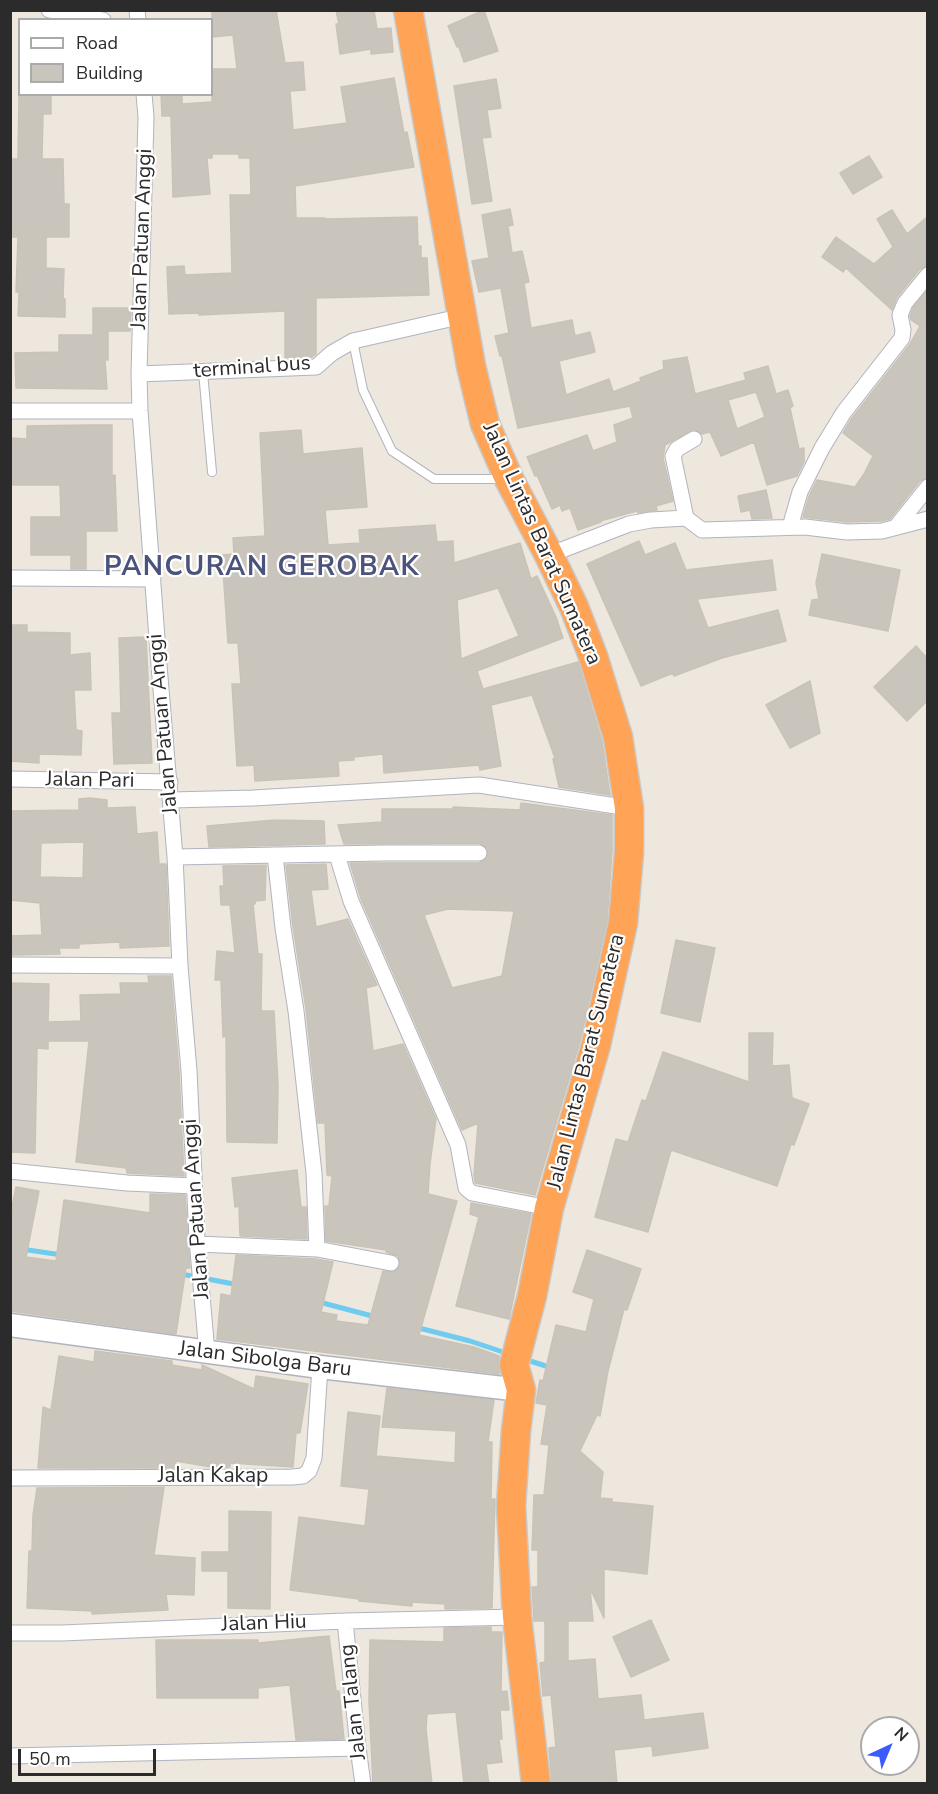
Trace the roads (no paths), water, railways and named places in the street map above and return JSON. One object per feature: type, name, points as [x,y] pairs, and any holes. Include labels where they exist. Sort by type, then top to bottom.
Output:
[{"type":"highway","name":"Jalan Lintas Barat Sumatera","points":[[408,10],[471,366],[485,424],[509,478],[574,607],[593,656],[618,737],[629,808],[629,853],[623,923],[596,1045],[549,1208],[518,1365],[511,1506],[517,1617],[536,1784]]},
{"type":"street","points":[[49,10],[92,18]]},
{"type":"street","name":"Jalan Patuan Anggi","points":[[144,96],[146,117],[140,411],[170,782],[180,966],[189,1071],[197,1245],[207,1353]]},
{"type":"street","points":[[790,527],[800,492],[822,448],[844,411],[902,338],[900,315],[905,303],[927,275]]},
{"type":"street","name":"terminal bus","points":[[139,374],[316,367],[332,353],[353,341],[463,316]]},
{"type":"street","points":[[10,411],[140,411]]},
{"type":"street","points":[[694,439],[676,448],[673,456],[686,518],[702,530],[806,526],[847,532],[882,531],[927,519]]},
{"type":"street","points":[[896,527],[927,487]]},
{"type":"street","points":[[549,555],[629,524],[686,518]]},
{"type":"street","points":[[10,578],[153,579]]},
{"type":"street","name":"Jalan Pari","points":[[10,779],[170,782]]},
{"type":"street","points":[[171,800],[253,798],[479,785],[629,808]]},
{"type":"street","points":[[175,857],[479,853]]},
{"type":"street","points":[[274,855],[296,1011],[314,1173],[317,1249]]},
{"type":"street","points":[[337,855],[351,901],[458,1145],[466,1188],[472,1193],[549,1208]]},
{"type":"street","points":[[10,965],[180,966]]},
{"type":"street","points":[[10,1171],[128,1183],[194,1186]]},
{"type":"street","points":[[197,1245],[317,1249],[391,1263]]},
{"type":"street","name":"Jalan Sibolga Baru","points":[[10,1325],[320,1367],[518,1365]]},
{"type":"street","name":"Jalan Kakap","points":[[10,1478],[303,1476],[309,1471],[314,1458],[320,1367]]},
{"type":"street","name":"Jalan Hiu","points":[[10,1633],[62,1633],[345,1620],[517,1617]]},
{"type":"street","name":"Jalan Talang","points":[[345,1620],[363,1784]]},
{"type":"street","points":[[10,1756],[358,1748]]},
{"type":"lane","points":[[353,341],[363,390],[392,451],[434,479],[509,478]]},
{"type":"lane","points":[[203,372],[212,472]]},
{"type":"waterway","points":[[21,1249],[62,1255]]},
{"type":"waterway","points":[[181,1274],[239,1285]]},
{"type":"waterway","points":[[319,1302],[376,1317]]},
{"type":"waterway","points":[[415,1327],[509,1354]]},
{"type":"waterway","points":[[524,1359],[552,1368]]},
{"type":"district","name":"PANCURAN GEROBAK","points":[[262,568]]}]
